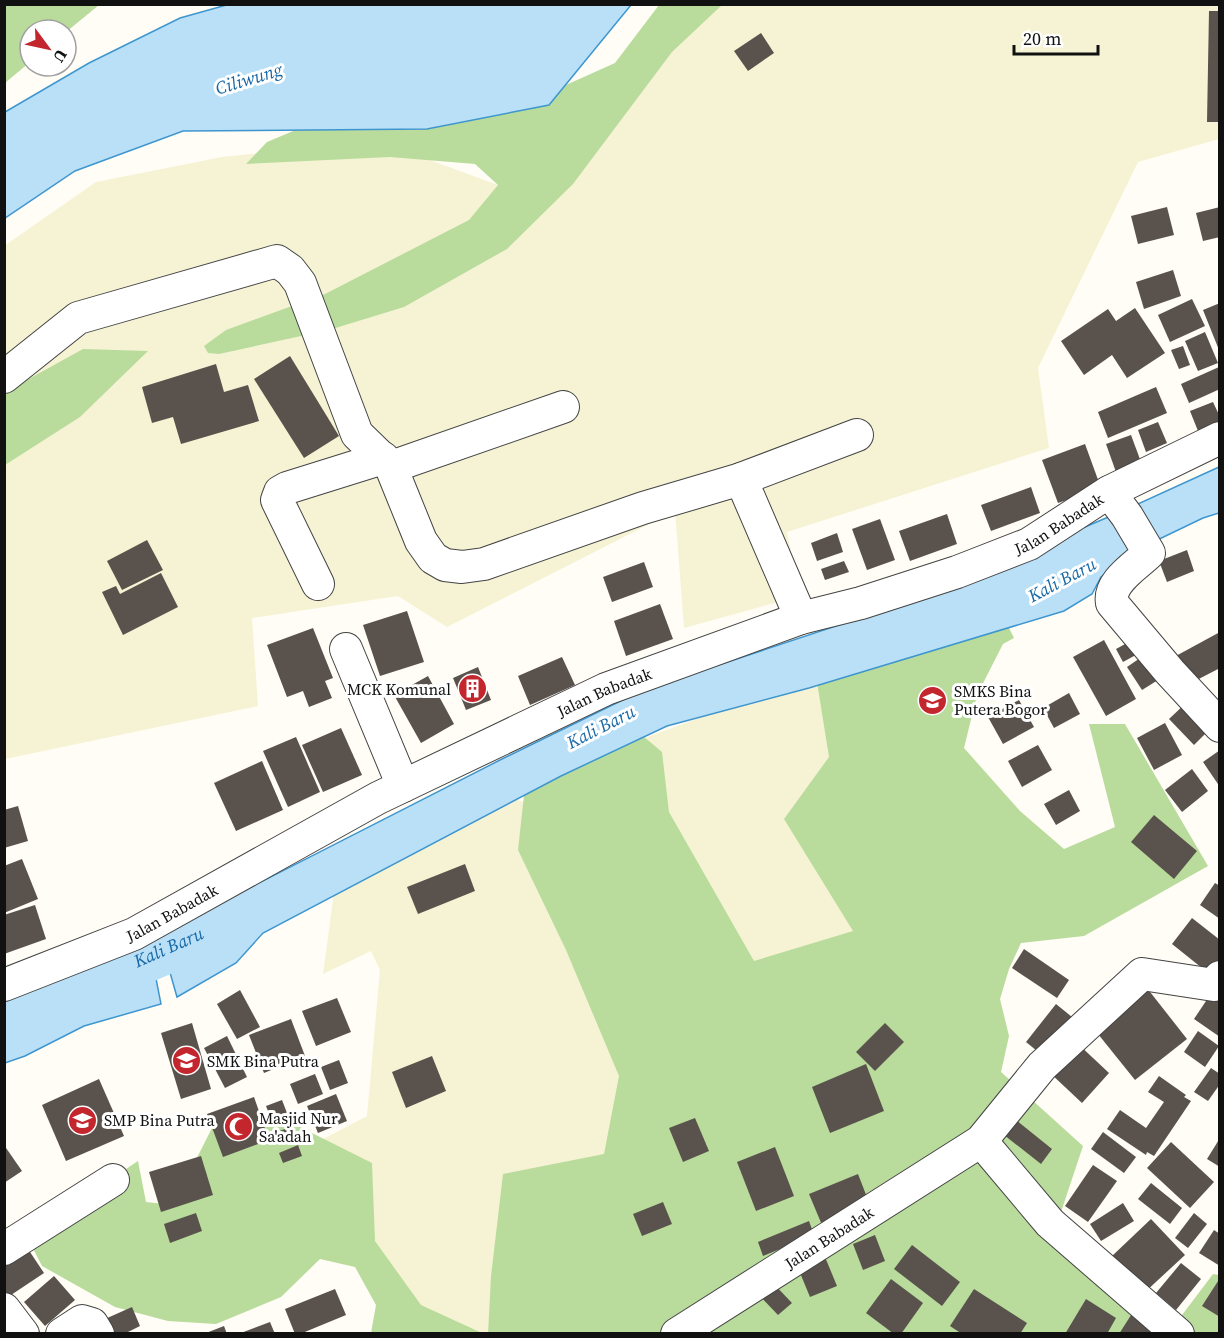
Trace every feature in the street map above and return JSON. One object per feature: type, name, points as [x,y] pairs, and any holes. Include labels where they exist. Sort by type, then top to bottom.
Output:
[{"type":"street","points":[[4,377],[78,318],[278,261],[290,270],[300,283],[357,434],[387,462],[421,541],[433,558],[445,565],[462,567],[484,564],[643,508],[741,479],[857,435]]},
{"type":"street","points":[[318,584],[277,500],[280,492],[287,488],[387,462],[562,407]]},
{"type":"street","name":"Jalan Babadak","points":[[4,985],[134,934],[378,798],[606,689],[801,618],[861,603],[936,579],[1029,544],[1118,504],[1220,438]]},
{"type":"street","points":[[741,479],[801,618]]},
{"type":"street","points":[[1118,504],[1149,553],[1116,584],[1111,595],[1112,603],[1170,672],[1220,726]]},
{"type":"street","points":[[346,649],[403,786]]},
{"type":"street","name":"Jalan Babadak","points":[[677,1334],[981,1141],[1042,1066],[1142,974],[1214,985],[1220,977]]},
{"type":"street","points":[[981,1141],[1050,1223],[1178,1334]]},
{"type":"street","points":[[4,1249],[113,1179]]},
{"type":"street","points":[[4,1309],[23,1334]]},
{"type":"street","points":[[62,1334],[82,1321],[92,1324],[98,1334]]},
{"type":"shaded area","points":[[698,5],[1219,5],[1219,139],[1138,162],[1038,368],[1049,448],[787,532],[800,596],[684,628],[675,511],[447,627],[398,596],[252,618],[258,706],[5,759],[4,246],[96,182],[222,157],[378,141],[498,185]]},
{"type":"shaded area","points":[[794,683],[838,691],[867,937],[749,981],[634,742]]},
{"type":"shaded area","points":[[505,797],[536,805],[632,1074],[628,1156],[503,1333],[433,1334],[310,1146],[367,1116],[380,970],[371,951],[323,974],[335,885]]},
{"type":"green space","points":[[5,4],[99,4],[78,22],[78,18],[18,18],[18,72],[5,83]]},
{"type":"green space","points":[[659,5],[722,5],[672,52],[573,184],[507,249],[404,307],[329,330],[219,354],[208,353],[204,346],[226,330],[325,294],[469,220],[498,185],[475,164],[390,157],[246,164],[267,142],[310,124],[519,106],[615,63]]},
{"type":"green space","points":[[83,349],[148,351],[80,417],[5,465],[5,392]]},
{"type":"green space","points":[[1006,622],[1014,638],[1003,644],[977,695],[964,748],[1020,811],[1064,849],[1115,827],[1089,724],[1125,724],[1208,866],[1084,936],[1021,943],[1009,969],[1000,999],[1009,1036],[1001,1072],[1083,1146],[1060,1215],[1176,1323],[1213,1274],[1219,1275],[1219,1333],[488,1334],[491,1276],[503,1174],[604,1154],[619,1076],[566,950],[518,850],[525,786],[630,725],[662,752],[669,812],[754,961],[853,931],[784,819],[829,757],[816,676]]},
{"type":"green space","points":[[296,1125],[372,1163],[375,1241],[421,1305],[482,1333],[371,1333],[376,1305],[355,1267],[320,1259],[281,1297],[216,1324],[168,1321],[115,1307],[42,1266],[20,1223],[96,1189],[138,1161],[146,1202],[173,1205],[212,1128]]},
{"type":"water","name":"Ciliwung","points":[[230,4],[631,4],[549,105],[427,129],[183,131],[75,171],[5,218],[5,112],[63,78],[78,78],[78,69],[180,18]]},
{"type":"water","points":[[1219,467],[1219,513],[1203,518],[1149,544],[1129,508]]},
{"type":"water","points":[[1113,515],[1134,550],[1101,577],[1092,594],[1064,611],[809,688],[667,726],[561,776],[263,933],[236,963],[177,997],[159,934],[502,759],[643,690],[881,611],[971,576]]},
{"type":"water","points":[[148,938],[161,1004],[84,1026],[25,1056],[5,1063],[5,996]]},
{"type":"building","points":[[1209,11],[1220,11],[1220,122],[1207,122]]},
{"type":"building","points":[[761,33],[774,53],[748,71],[734,51]]},
{"type":"building","points":[[1167,207],[1174,235],[1138,244],[1131,216]]},
{"type":"building","points":[[1220,207],[1220,237],[1203,241],[1196,213]]},
{"type":"building","points":[[1173,270],[1181,296],[1144,309],[1136,282]]},
{"type":"building","points":[[1192,299],[1205,326],[1170,342],[1158,315]]},
{"type":"building","points":[[1220,303],[1220,350],[1219,350],[1203,310]]},
{"type":"building","points":[[1135,308],[1165,353],[1127,378],[1112,355],[1084,375],[1061,341],[1108,309],[1116,321]]},
{"type":"building","points":[[1205,332],[1218,363],[1198,371],[1185,341]]},
{"type":"building","points":[[1183,346],[1190,365],[1179,369],[1171,350]]},
{"type":"building","points":[[290,356],[339,436],[304,458],[254,379]]},
{"type":"building","points":[[216,364],[224,392],[248,385],[259,421],[181,444],[173,417],[152,423],[142,387]]},
{"type":"building","points":[[1219,367],[1220,389],[1189,403],[1181,384]]},
{"type":"building","points":[[1156,387],[1167,413],[1108,438],[1098,412]]},
{"type":"building","points":[[1213,402],[1220,417],[1220,434],[1202,441],[1190,411]]},
{"type":"building","points":[[1158,422],[1167,443],[1146,452],[1138,430]]},
{"type":"building","points":[[1131,435],[1141,462],[1116,472],[1106,444]]},
{"type":"building","points":[[1085,444],[1101,488],[1058,503],[1042,460]]},
{"type":"building","points":[[1031,487],[1040,513],[991,531],[981,505]]},
{"type":"building","points":[[947,514],[957,544],[910,561],[899,531]]},
{"type":"building","points":[[880,519],[895,560],[867,570],[852,529]]},
{"type":"building","points":[[837,533],[843,552],[817,561],[811,543]]},
{"type":"building","points":[[147,540],[163,570],[122,590],[107,561]]},
{"type":"building","points":[[1187,550],[1194,571],[1167,582],[1159,561]]},
{"type":"building","points":[[844,561],[849,572],[825,580],[821,569]]},
{"type":"building","points":[[644,562],[653,587],[612,602],[603,577]]},
{"type":"building","points":[[161,573],[178,607],[123,635],[102,592],[116,586],[120,594]]},
{"type":"building","points":[[660,604],[673,639],[626,656],[614,621]]},
{"type":"building","points":[[407,611],[424,662],[380,676],[363,625]]},
{"type":"building","points":[[313,628],[333,678],[325,681],[332,698],[309,707],[303,691],[287,697],[267,645]]},
{"type":"building","points":[[1220,632],[1220,668],[1189,684],[1174,657]]},
{"type":"building","points":[[1138,637],[1145,650],[1123,662],[1116,649]]},
{"type":"building","points":[[1104,640],[1136,699],[1106,716],[1073,657]]},
{"type":"building","points":[[1143,656],[1158,680],[1142,690],[1127,667]]},
{"type":"building","points":[[562,657],[575,685],[530,705],[518,676]]},
{"type":"building","name":"MCK Komunal","points":[[478,667],[491,700],[466,710],[453,678]]},
{"type":"building","points":[[428,676],[454,724],[421,743],[394,695]]},
{"type":"building","points":[[1069,693],[1080,714],[1054,728],[1043,708]]},
{"type":"building","points":[[1019,700],[1034,727],[1003,744],[988,717]]},
{"type":"building","points":[[1187,702],[1211,728],[1194,745],[1169,719]]},
{"type":"building","points":[[1165,723],[1182,755],[1154,770],[1137,738]]},
{"type":"building","points":[[341,728],[362,775],[323,792],[302,745]]},
{"type":"building","points":[[296,737],[320,792],[288,807],[263,751]]},
{"type":"building","points":[[1038,745],[1052,770],[1022,787],[1008,761]]},
{"type":"building","points":[[1220,750],[1220,787],[1203,762]]},
{"type":"building","points":[[262,761],[283,810],[236,831],[214,783]]},
{"type":"building","points":[[1192,769],[1208,791],[1182,812],[1165,790]]},
{"type":"building","points":[[1069,790],[1080,811],[1056,825],[1044,804]]},
{"type":"building","points":[[18,806],[28,841],[4,848],[4,810]]},
{"type":"building","points":[[1154,815],[1197,851],[1174,879],[1131,842]]},
{"type":"building","points":[[22,859],[38,899],[4,913],[4,866]]},
{"type":"building","points":[[465,864],[475,891],[418,914],[407,887]]},
{"type":"building","points":[[1215,883],[1220,886],[1220,919],[1200,905]]},
{"type":"building","points":[[35,905],[46,939],[4,954],[4,915]]},
{"type":"building","points":[[1192,918],[1220,940],[1220,967],[1212,976],[1172,944]]},
{"type":"building","points":[[1024,949],[1069,980],[1057,998],[1012,968]]},
{"type":"building","points":[[1143,983],[1187,1039],[1135,1080],[1090,1024]]},
{"type":"building","points":[[240,990],[260,1027],[237,1039],[217,1004]]},
{"type":"building","points":[[1210,995],[1220,1002],[1220,1037],[1194,1019]]},
{"type":"building","points":[[337,998],[351,1032],[316,1046],[302,1011]]},
{"type":"building","points":[[1056,1004],[1072,1017],[1042,1055],[1026,1042]]},
{"type":"building","points":[[291,1019],[305,1056],[264,1073],[249,1035]]},
{"type":"building","name":"SMK Bina Putra","points":[[192,1023],[211,1089],[181,1099],[161,1033]]},
{"type":"building","points":[[885,1023],[904,1042],[875,1071],[856,1052]]},
{"type":"building","points":[[1198,1031],[1219,1046],[1205,1067],[1184,1052]]},
{"type":"building","points":[[227,1036],[247,1077],[225,1088],[204,1048]]},
{"type":"building","points":[[1076,1042],[1109,1073],[1082,1103],[1049,1072]]},
{"type":"building","points":[[432,1056],[446,1091],[406,1108],[392,1072]]},
{"type":"building","points":[[339,1060],[348,1083],[330,1090],[321,1067]]},
{"type":"building","points":[[866,1064],[884,1111],[830,1133],[812,1087]]},
{"type":"building","points":[[1211,1068],[1220,1074],[1220,1084],[1208,1101],[1194,1092]]},
{"type":"building","points":[[315,1074],[323,1094],[298,1104],[290,1084]]},
{"type":"building","points":[[1159,1076],[1191,1101],[1154,1156],[1147,1152],[1146,1155],[1107,1129],[1120,1110],[1146,1128],[1164,1102],[1148,1092]]},
{"type":"building","name":"SMP Bina Putra","points":[[99,1079],[124,1136],[66,1161],[42,1105]]},
{"type":"building","points":[[336,1094],[347,1121],[318,1133],[307,1106]]},
{"type":"building","name":"Masjid Nur Sa'adah","points":[[254,1097],[269,1140],[223,1157],[207,1114]]},
{"type":"building","points":[[282,1100],[287,1113],[271,1119],[266,1106]]},
{"type":"building","points":[[1011,1116],[1052,1149],[1041,1164],[999,1131]]},
{"type":"building","points":[[695,1118],[709,1151],[683,1162],[669,1128]]},
{"type":"building","points":[[290,1127],[294,1137],[281,1143],[277,1132]]},
{"type":"building","points":[[1103,1132],[1136,1157],[1124,1173],[1091,1149]]},
{"type":"building","points":[[1220,1138],[1220,1167],[1207,1159]]},
{"type":"building","points":[[1171,1142],[1214,1182],[1190,1208],[1147,1168]]},
{"type":"building","points":[[4,1145],[22,1171],[4,1183]]},
{"type":"building","points":[[298,1145],[302,1156],[283,1163],[279,1153]]},
{"type":"building","points":[[775,1147],[794,1196],[756,1211],[737,1162]]},
{"type":"building","points":[[201,1156],[213,1195],[161,1212],[149,1172]]},
{"type":"building","points":[[1093,1165],[1117,1181],[1088,1222],[1065,1206]]},
{"type":"building","points":[[858,1174],[870,1205],[822,1225],[809,1194]]},
{"type":"building","points":[[1151,1183],[1182,1208],[1170,1224],[1138,1199]]},
{"type":"building","points":[[663,1202],[672,1224],[642,1236],[633,1214]]},
{"type":"building","points":[[1123,1203],[1134,1221],[1101,1241],[1090,1224]]},
{"type":"building","points":[[196,1213],[202,1231],[170,1243],[164,1224]]},
{"type":"building","points":[[1194,1213],[1207,1224],[1188,1248],[1175,1238]]},
{"type":"building","points":[[1151,1219],[1185,1255],[1144,1293],[1111,1257]]},
{"type":"building","points":[[809,1221],[814,1235],[763,1256],[758,1242]]},
{"type":"building","points":[[1214,1230],[1220,1234],[1220,1266],[1199,1253]]},
{"type":"building","points":[[875,1235],[885,1261],[863,1270],[853,1244]]},
{"type":"building","points":[[24,1243],[44,1273],[5,1299],[5,1256]]},
{"type":"building","points":[[912,1245],[960,1282],[942,1306],[894,1269]]},
{"type":"building","points":[[825,1257],[837,1286],[810,1297],[798,1268]]},
{"type":"building","points":[[1181,1263],[1201,1279],[1176,1310],[1156,1293]]},
{"type":"building","points":[[54,1276],[75,1300],[45,1326],[24,1302]]},
{"type":"building","points":[[1220,1278],[1220,1317],[1202,1306]]},
{"type":"building","points":[[891,1279],[923,1303],[901,1334],[894,1334],[866,1313]]},
{"type":"building","points":[[772,1282],[792,1303],[778,1315],[759,1295]]},
{"type":"building","points":[[335,1289],[346,1315],[295,1334],[285,1309]]},
{"type":"building","points":[[974,1289],[1027,1323],[1020,1334],[962,1334],[950,1326]]},
{"type":"building","points":[[1086,1299],[1116,1318],[1107,1334],[1065,1334]]},
{"type":"building","points":[[132,1307],[140,1326],[124,1334],[111,1334],[105,1319]]},
{"type":"building","points":[[1133,1312],[1166,1334],[1119,1334]]},
{"type":"building","points":[[270,1322],[275,1334],[241,1334],[241,1333]]},
{"type":"building","points":[[224,1326],[227,1334],[206,1334],[206,1333]]},
{"type":"waterway","name":"Kali Baru","points":[[4,1020],[224,923]]},
{"type":"place","name":"MCK Komunal","points":[[472,689]]},
{"type":"place","name":"SMKS Bina Putera Bogor","points":[[933,700]]},
{"type":"place","name":"SMK Bina Putra","points":[[186,1061]]},
{"type":"place","name":"SMP Bina Putra","points":[[83,1120]]},
{"type":"place","name":"Masjid Nur Sa'adah","points":[[238,1127]]}]
